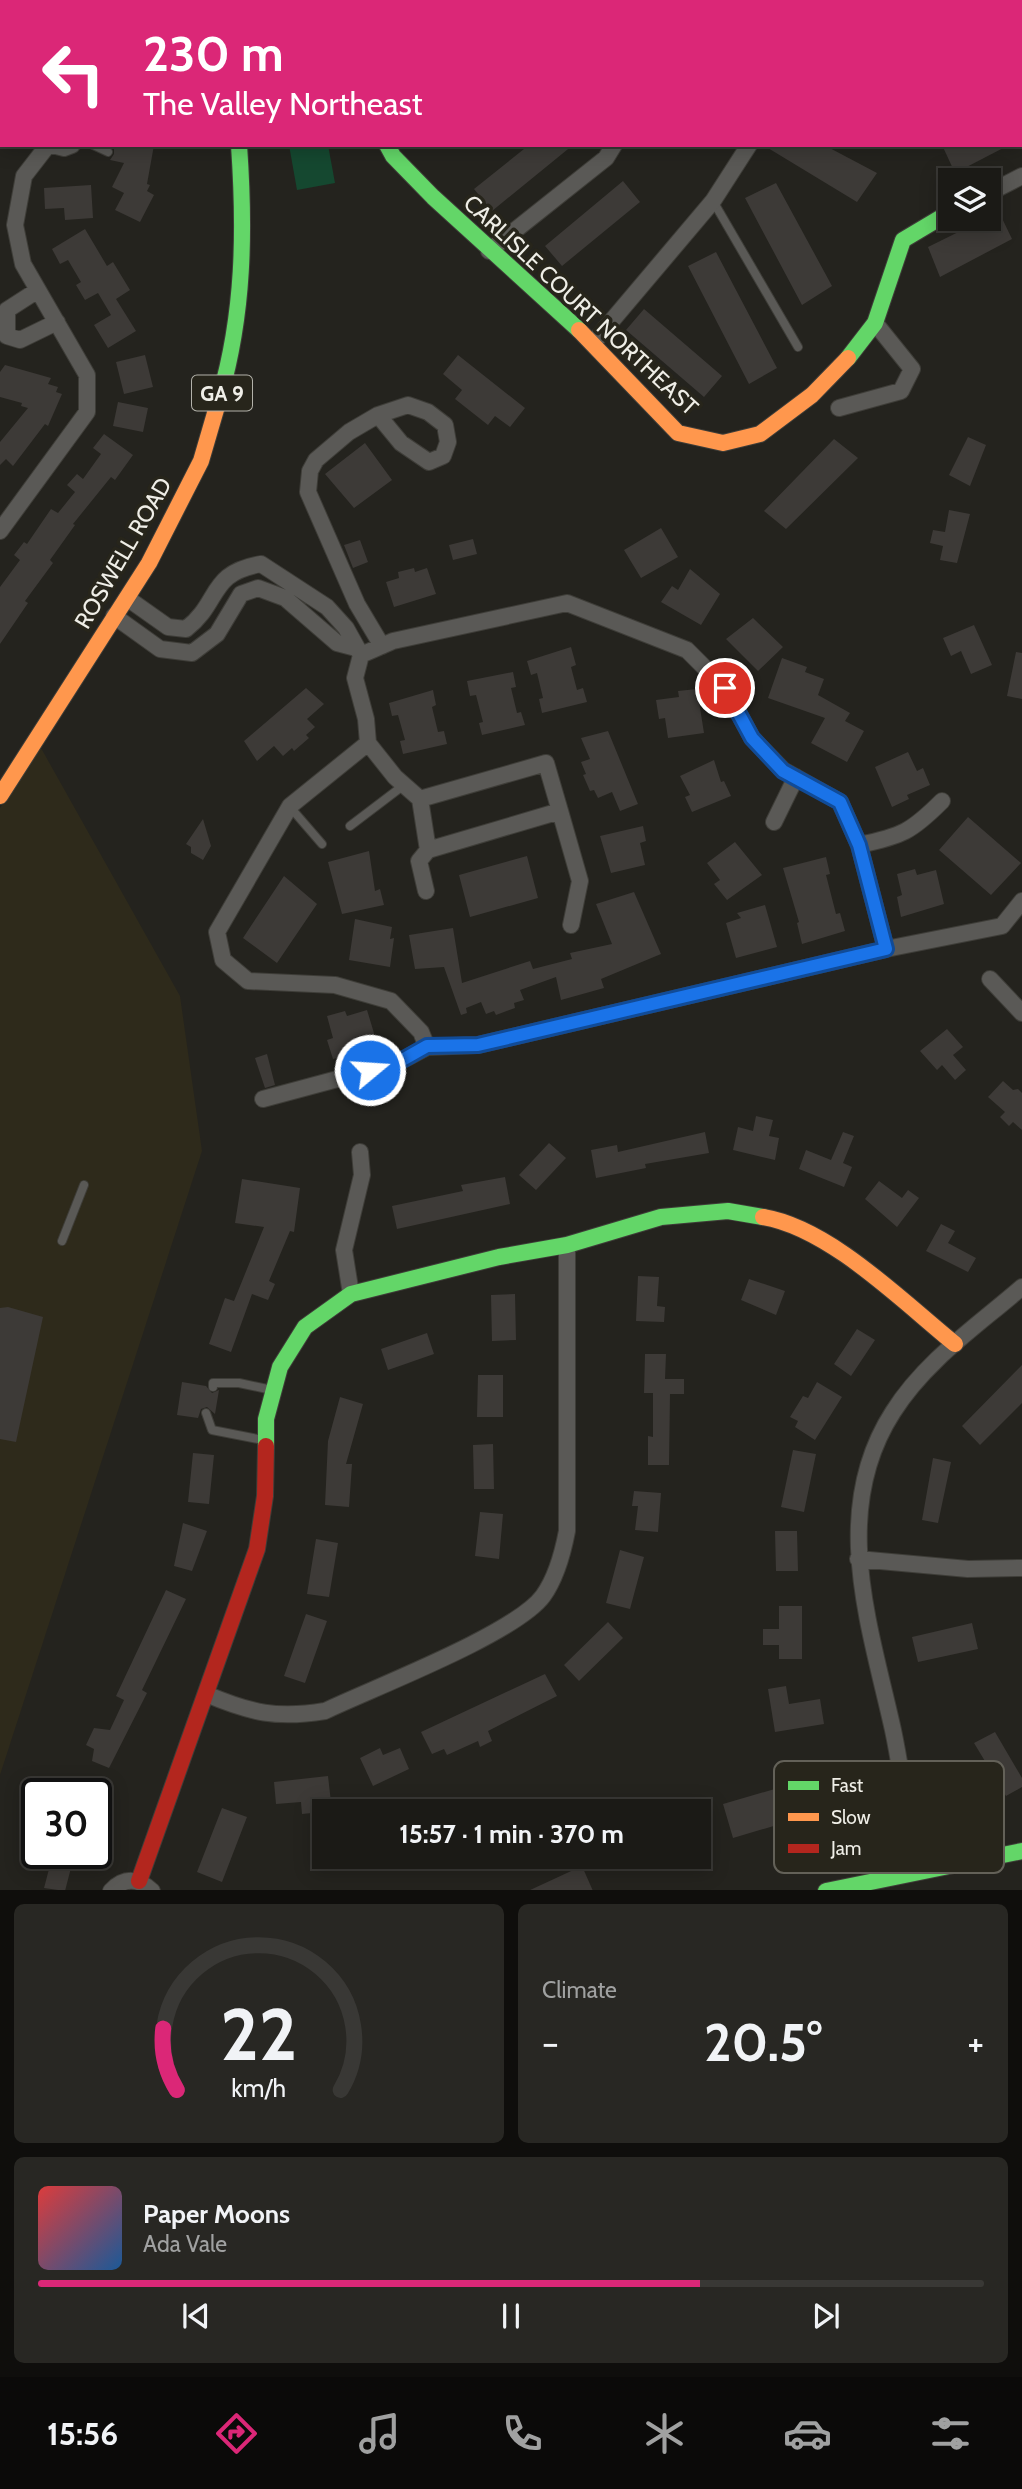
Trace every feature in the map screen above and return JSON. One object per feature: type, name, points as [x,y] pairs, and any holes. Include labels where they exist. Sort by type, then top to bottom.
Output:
[{"type":"street","points":[[0,531],[87,412],[88,375],[23,264],[15,225],[23,176],[48,147]]},
{"type":"street","name":"ROSWELL ROAD","points":[[0,796],[169,528],[201,461],[231,358],[244,255],[239,147]]},
{"type":"street","points":[[489,251],[606,158],[613,147]]},
{"type":"street","points":[[593,343],[713,201],[748,147]]},
{"type":"street","name":"CARLISLE COURT NORTHEAST","points":[[394,149],[489,251],[593,343],[678,433],[723,443],[760,434],[812,395],[858,348],[876,323],[903,240],[938,219]]},
{"type":"street","points":[[1001,187],[1022,176]]},
{"type":"street","points":[[38,290],[7,310],[7,336],[20,340],[57,322]]},
{"type":"street","points":[[839,408],[901,391],[912,369],[876,323]]},
{"type":"street","points":[[378,415],[349,432],[316,460],[310,471],[308,492],[357,604],[382,646]]},
{"type":"street","points":[[127,598],[168,627],[186,629],[200,618],[226,576],[241,568],[261,564],[327,607],[346,628],[359,652],[355,678],[366,719],[368,743],[404,785],[420,799],[428,850]]},
{"type":"street","points":[[114,616],[160,649],[192,653],[217,634],[242,594],[258,588],[285,598],[337,643],[359,652],[567,603],[687,650],[725,688],[752,738],[783,771],[840,802],[859,845],[886,949]]},
{"type":"street","points":[[368,743],[290,806],[217,932],[223,960],[248,981],[335,985],[391,1001],[421,1032],[427,1046]]},
{"type":"street","points":[[420,799],[546,763],[580,881],[571,925]]},
{"type":"street","points":[[775,822],[796,777]]},
{"type":"street","points":[[859,845],[892,838],[914,829],[942,801]]},
{"type":"street","points":[[426,891],[419,861],[428,850],[560,811]]},
{"type":"street","points":[[263,1099],[397,1063],[427,1046],[478,1045],[886,949],[1002,926],[1022,901]]},
{"type":"street","points":[[990,979],[1022,1013]]},
{"type":"street","points":[[351,1294],[344,1250],[362,1175],[360,1152]]},
{"type":"street","points":[[112,1890],[118,1884],[146,1886],[206,1694],[257,1549],[265,1496],[266,1419],[272,1390],[288,1351],[305,1327],[351,1294],[499,1257],[568,1245],[687,1212],[728,1211],[769,1218],[804,1230],[837,1249],[955,1344]]},
{"type":"street","points":[[206,1694],[241,1709],[267,1715],[295,1716],[325,1711],[490,1634],[516,1619],[542,1597],[554,1576],[567,1531],[568,1245]]},
{"type":"street","points":[[898,1761],[858,1559],[860,1499],[878,1439],[910,1387],[955,1344],[1022,1287]]},
{"type":"street","points":[[858,1559],[968,1569],[1022,1568]]},
{"type":"street","points":[[1004,1855],[1022,1851]]},
{"type":"street","points":[[831,1890],[911,1873]]},
{"type":"lane","points":[[97,147],[108,152]]},
{"type":"lane","points":[[713,201],[798,347]]},
{"type":"lane","points":[[350,826],[404,785]]},
{"type":"lane","points":[[290,806],[322,844]]},
{"type":"lane","points":[[62,1241],[84,1185]]},
{"type":"lane","points":[[213,1387],[213,1383],[239,1383],[272,1390]]},
{"type":"lane","points":[[206,1413],[212,1430],[266,1440]]},
{"type":"shaded area","points":[[41,748],[180,996],[202,1151],[0,1775],[0,808]]},
{"type":"green space","points":[[289,147],[328,147],[335,183],[297,190]]},
{"type":"building","points":[[114,147],[154,147],[147,191],[154,195],[140,222],[115,210],[124,193],[112,187],[124,163],[110,160]]},
{"type":"building","points":[[526,147],[571,147],[492,211],[474,189]]},
{"type":"building","points":[[766,147],[828,147],[877,173],[857,202]]},
{"type":"building","points":[[943,147],[1005,147],[965,168],[953,168]]},
{"type":"building","points":[[623,181],[640,202],[562,266],[545,246]]},
{"type":"building","points":[[776,183],[832,286],[802,305],[745,198]]},
{"type":"building","points":[[91,185],[93,218],[65,220],[64,208],[45,209],[44,188]]},
{"type":"building","points":[[1001,216],[1012,239],[940,277],[928,247],[960,231],[1001,231]]},
{"type":"building","points":[[85,229],[107,266],[113,262],[130,290],[116,299],[136,331],[108,348],[94,325],[111,315],[98,293],[85,300],[76,285],[81,282],[68,260],[60,264],[52,249]]},
{"type":"building","points":[[716,252],[777,368],[749,384],[688,266]]},
{"type":"building","points":[[644,309],[722,376],[704,397],[626,330]]},
{"type":"building","points":[[145,355],[153,387],[124,394],[116,362]]},
{"type":"building","points":[[458,355],[525,408],[510,427],[495,416],[488,425],[455,399],[462,390],[443,374]]},
{"type":"building","points":[[5,365],[51,378],[48,384],[58,387],[56,392],[62,394],[48,426],[45,424],[13,466],[6,459],[0,465],[0,442],[28,408],[21,406],[22,403],[0,397],[0,372]]},
{"type":"building","points":[[118,402],[148,408],[143,432],[113,426]]},
{"type":"building","points":[[104,434],[133,455],[115,480],[111,477],[73,524],[75,525],[50,560],[53,563],[25,601],[28,603],[0,644],[0,587],[20,560],[14,555],[24,542],[27,544],[51,509],[58,513],[75,492],[67,485],[77,474],[83,479],[101,454],[93,448]]},
{"type":"building","points":[[968,437],[986,445],[970,486],[949,475]]},
{"type":"building","points":[[834,439],[858,458],[786,529],[764,511]]},
{"type":"building","points":[[365,443],[392,480],[354,508],[325,474]]},
{"type":"building","points":[[949,510],[970,514],[957,563],[940,560],[943,546],[930,543],[933,530],[945,532]]},
{"type":"building","points":[[661,528],[678,557],[641,578],[624,550]]},
{"type":"building","points":[[473,539],[477,554],[453,560],[449,545]]},
{"type":"building","points":[[360,540],[368,562],[353,568],[344,545]]},
{"type":"building","points":[[414,568],[415,572],[427,568],[436,594],[394,607],[386,582],[399,578],[398,572]]},
{"type":"building","points":[[690,569],[720,594],[701,625],[661,602],[672,586],[678,590]]},
{"type":"building","points":[[753,618],[783,647],[758,671],[726,639]]},
{"type":"building","points":[[974,625],[992,665],[971,674],[961,651],[951,656],[943,638]]},
{"type":"building","points":[[571,647],[576,665],[571,667],[577,690],[583,688],[587,702],[542,713],[539,699],[543,698],[537,673],[531,675],[527,661]]},
{"type":"building","points":[[1016,652],[1022,653],[1022,699],[1007,696]]},
{"type":"building","points":[[782,658],[807,667],[805,672],[824,679],[818,695],[850,713],[845,721],[864,731],[847,762],[811,743],[825,718],[768,698]]},
{"type":"building","points":[[513,672],[516,687],[511,688],[517,713],[521,712],[525,725],[482,735],[479,723],[483,722],[476,695],[470,696],[467,681]]},
{"type":"building","points":[[306,688],[324,704],[307,719],[315,727],[306,735],[309,738],[294,751],[292,748],[283,756],[274,746],[257,761],[244,741]]},
{"type":"building","points":[[697,689],[704,733],[668,738],[665,718],[659,719],[656,700],[679,697],[678,691]]},
{"type":"building","points":[[433,690],[436,705],[432,707],[438,732],[444,731],[447,744],[403,754],[400,741],[405,740],[398,715],[392,716],[389,703]]},
{"type":"building","points":[[608,731],[638,804],[620,811],[612,792],[598,798],[594,790],[590,791],[581,762],[590,759],[581,738]]},
{"type":"building","points":[[908,752],[917,771],[923,768],[930,785],[907,795],[909,799],[892,807],[875,767]]},
{"type":"building","points":[[714,760],[721,782],[724,781],[731,796],[692,812],[685,797],[690,795],[680,776]]},
{"type":"building","points":[[968,817],[1021,863],[991,895],[939,850]]},
{"type":"building","points":[[203,819],[211,846],[203,860],[191,853],[191,847],[186,844]]},
{"type":"building","points":[[643,826],[646,841],[640,843],[645,865],[611,873],[600,836]]},
{"type":"building","points":[[735,842],[762,875],[727,900],[714,884],[720,880],[707,863]]},
{"type":"building","points":[[369,851],[375,891],[380,889],[384,905],[342,914],[328,862]]},
{"type":"building","points":[[527,856],[538,898],[470,917],[459,875]]},
{"type":"building","points":[[826,857],[830,874],[826,875],[836,914],[840,913],[845,931],[802,944],[797,923],[799,922],[783,868]]},
{"type":"building","points":[[915,869],[917,875],[936,870],[944,904],[901,917],[897,897],[902,895],[897,874]]},
{"type":"building","points":[[284,876],[317,904],[277,963],[243,938]]},
{"type":"building","points":[[634,892],[661,954],[601,979],[604,988],[561,1000],[556,977],[520,990],[524,1000],[514,1003],[515,1008],[496,1015],[494,1011],[486,1014],[481,1002],[466,1008],[467,1013],[461,1015],[444,967],[415,969],[409,935],[453,928],[462,983],[530,961],[533,969],[572,959],[570,953],[612,944],[596,904]]},
{"type":"building","points":[[765,905],[777,947],[736,958],[726,923],[741,918],[737,913]]},
{"type":"building","points":[[355,919],[392,927],[390,939],[394,938],[390,967],[349,960]]},
{"type":"building","points":[[367,1010],[377,1043],[354,1050],[355,1054],[333,1059],[327,1040],[333,1038],[327,1016],[345,1011],[347,1016]]},
{"type":"building","points":[[947,1029],[963,1047],[953,1055],[966,1070],[955,1080],[942,1065],[937,1070],[920,1051]]},
{"type":"building","points":[[267,1054],[275,1085],[265,1088],[255,1058]]},
{"type":"building","points":[[1003,1081],[1013,1090],[1018,1089],[1022,1093],[1022,1130],[1013,1122],[1009,1126],[1000,1117],[1005,1112],[988,1097]]},
{"type":"building","points":[[756,1116],[773,1120],[769,1136],[779,1138],[775,1160],[733,1150],[738,1127],[753,1131]]},
{"type":"building","points":[[705,1132],[709,1153],[645,1164],[646,1168],[596,1178],[591,1150],[617,1145],[618,1152]]},
{"type":"building","points":[[843,1132],[854,1136],[843,1163],[852,1167],[844,1187],[799,1169],[806,1150],[831,1160]]},
{"type":"building","points":[[549,1143],[566,1158],[536,1190],[519,1175]]},
{"type":"building","points":[[505,1177],[510,1204],[397,1229],[392,1206],[463,1191],[461,1185]]},
{"type":"building","points":[[242,1179],[300,1188],[294,1232],[290,1231],[269,1281],[275,1284],[268,1300],[252,1294],[231,1352],[209,1344],[225,1298],[234,1301],[264,1227],[235,1223]]},
{"type":"building","points":[[879,1181],[902,1198],[908,1190],[919,1198],[897,1227],[865,1199]]},
{"type":"building","points":[[941,1224],[955,1231],[948,1243],[976,1258],[968,1272],[926,1251]]},
{"type":"building","points":[[638,1276],[659,1277],[657,1306],[665,1307],[664,1322],[636,1321]]},
{"type":"building","points":[[749,1279],[785,1291],[776,1315],[741,1300]]},
{"type":"building","points":[[515,1294],[516,1340],[492,1341],[491,1295]]},
{"type":"building","points":[[8,1307],[43,1317],[16,1442],[0,1439],[0,1308]]},
{"type":"building","points":[[857,1329],[875,1340],[851,1376],[834,1364]]},
{"type":"building","points":[[427,1333],[434,1354],[388,1370],[381,1349]]},
{"type":"building","points":[[645,1354],[666,1354],[665,1379],[684,1379],[684,1394],[670,1394],[669,1465],[648,1465],[648,1436],[653,1437],[653,1393],[644,1393]]},
{"type":"building","points":[[1022,1365],[1022,1403],[980,1445],[962,1426]]},
{"type":"building","points":[[478,1375],[503,1375],[503,1417],[477,1417]]},
{"type":"building","points":[[182,1382],[206,1386],[212,1393],[219,1390],[215,1414],[207,1407],[201,1409],[198,1418],[177,1415]]},
{"type":"building","points":[[817,1382],[842,1397],[815,1440],[795,1427],[798,1421],[790,1417],[803,1396],[808,1398]]},
{"type":"building","points":[[340,1397],[363,1404],[346,1464],[352,1464],[349,1507],[325,1505],[328,1441]]},
{"type":"building","points":[[493,1444],[494,1489],[474,1489],[473,1445]]},
{"type":"building","points":[[793,1450],[816,1454],[804,1512],[781,1507]]},
{"type":"building","points":[[193,1453],[214,1455],[209,1504],[188,1502]]},
{"type":"building","points":[[933,1458],[951,1462],[938,1523],[922,1520]]},
{"type":"building","points":[[634,1491],[661,1493],[658,1532],[635,1530],[638,1506],[632,1506]]},
{"type":"building","points":[[480,1512],[503,1514],[499,1559],[475,1556]]},
{"type":"building","points":[[183,1523],[207,1531],[192,1571],[174,1566]]},
{"type":"building","points":[[775,1531],[797,1531],[798,1571],[776,1571]]},
{"type":"building","points":[[316,1539],[338,1543],[329,1597],[307,1594]]},
{"type":"building","points":[[620,1550],[644,1557],[630,1609],[606,1603]]},
{"type":"building","points":[[166,1590],[186,1599],[142,1690],[147,1693],[109,1768],[92,1761],[94,1749],[86,1745],[94,1728],[110,1730],[124,1700],[116,1696]]},
{"type":"building","points":[[779,1606],[802,1606],[802,1659],[779,1659],[779,1645],[763,1645],[763,1629],[779,1629]]},
{"type":"building","points":[[306,1614],[327,1621],[305,1683],[284,1676]]},
{"type":"building","points":[[608,1622],[623,1638],[579,1681],[564,1665]]},
{"type":"building","points":[[972,1623],[978,1649],[918,1662],[912,1637]]},
{"type":"building","points":[[545,1674],[557,1696],[488,1731],[492,1741],[480,1747],[478,1741],[447,1755],[444,1749],[432,1754],[421,1732]]},
{"type":"building","points":[[786,1686],[789,1704],[820,1699],[824,1724],[775,1732],[768,1689]]},
{"type":"building","points":[[995,1732],[1022,1778],[1022,1787],[1006,1796],[1004,1761],[985,1761],[974,1743]]},
{"type":"building","points":[[380,1748],[383,1755],[400,1748],[409,1769],[373,1786],[360,1758]]},
{"type":"building","points":[[328,1776],[331,1799],[312,1799],[312,1813],[302,1814],[301,1802],[276,1804],[274,1782]]},
{"type":"building","points":[[774,1789],[774,1826],[733,1838],[723,1804]]},
{"type":"building","points":[[222,1808],[247,1817],[222,1882],[197,1872]]},
{"type":"building","points":[[49,1869],[71,1869],[65,1890],[44,1888]]},
{"type":"building","points":[[576,1869],[583,1869],[593,1890],[530,1890]]},
{"type":"traffic: fast","points":[[220,396],[234,334],[241,272],[239,147]]},
{"type":"traffic: fast","points":[[388,147],[393,156],[433,197],[579,330]]},
{"type":"traffic: fast","points":[[848,358],[875,323],[903,240],[938,219]]},
{"type":"traffic: fast","points":[[266,1446],[266,1419],[280,1367],[305,1327],[351,1294],[499,1257],[567,1245],[661,1217],[728,1211],[763,1217]]},
{"type":"traffic: fast","points":[[1004,1855],[1022,1851]]},
{"type":"traffic: fast","points":[[831,1890],[914,1873]]},
{"type":"traffic: slow","points":[[579,330],[678,433],[723,443],[760,434],[812,395],[848,358]]},
{"type":"traffic: slow","points":[[0,796],[149,563],[201,461],[220,396]]},
{"type":"traffic: slow","points":[[763,1217],[788,1224],[839,1251],[889,1288],[955,1344]]},
{"type":"traffic: jam","points":[[139,1881],[257,1549],[265,1496],[266,1446]]},
{"type":"route","points":[[370,1070],[397,1063],[427,1046],[478,1045],[886,949],[859,845],[840,802],[783,771],[752,738],[725,688]]}]
